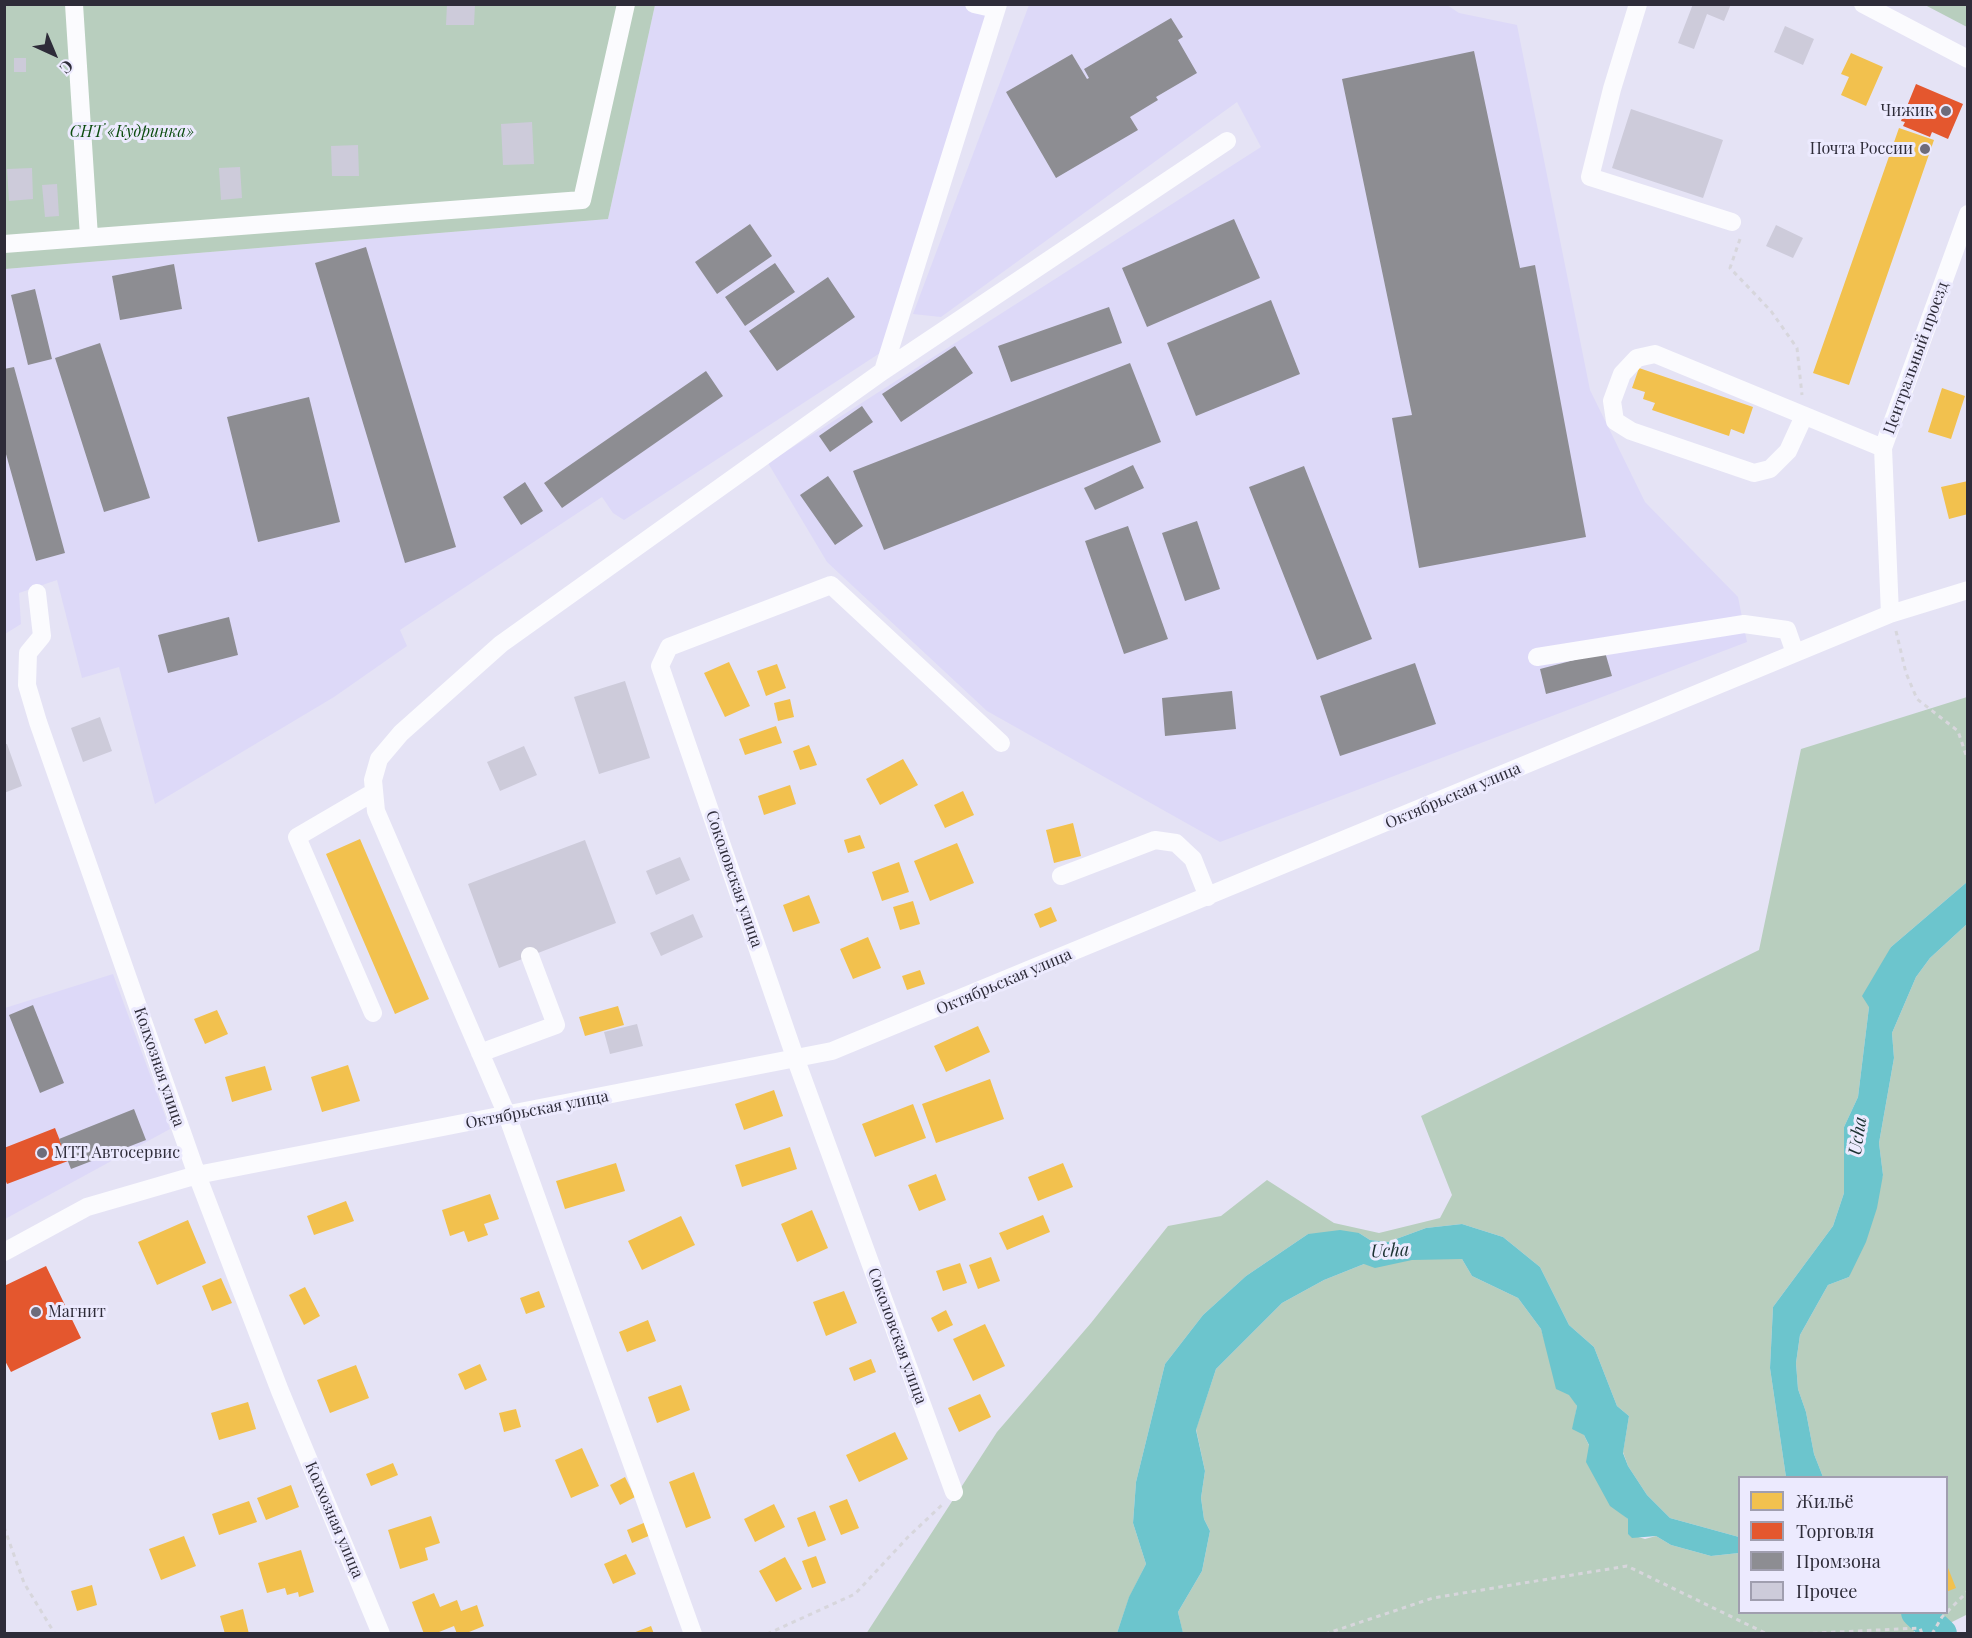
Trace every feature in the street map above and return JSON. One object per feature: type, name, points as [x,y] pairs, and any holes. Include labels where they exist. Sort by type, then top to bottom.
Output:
[{"type":"street","points":[[75,4],[89,237]]},
{"type":"street","points":[[4,244],[582,200],[626,4]]},
{"type":"street","points":[[883,371],[997,7],[974,4]]},
{"type":"street","points":[[1638,4],[1612,88],[1590,177],[1732,222]]},
{"type":"street","points":[[1863,4],[1968,59]]},
{"type":"street","points":[[693,1634],[507,1115],[376,811],[373,780],[379,759],[401,733],[501,644],[883,371],[1227,141]]},
{"type":"street","name":"Центральный проезд","points":[[1890,614],[1883,448],[1968,214]]},
{"type":"street","points":[[1804,416],[1788,451],[1770,469],[1754,474],[1631,430],[1615,421],[1612,401],[1622,374],[1637,358],[1654,354],[1883,448]]},
{"type":"street","name":"Соколовская улица","points":[[954,1492],[796,1060],[660,666],[669,647],[831,585],[1001,743]]},
{"type":"street","name":"Октябрьская улица","points":[[4,1252],[87,1207],[197,1175],[796,1060],[832,1051],[935,1011],[1890,614],[1968,590]]},
{"type":"street","name":"Колхозная улица","points":[[37,593],[42,636],[28,653],[27,685],[197,1175],[280,1391],[381,1634]]},
{"type":"street","points":[[1537,657],[1744,624],[1787,630],[1795,653]]},
{"type":"street","points":[[373,1013],[297,837],[374,792]]},
{"type":"street","points":[[1061,876],[1155,840],[1176,843],[1193,859],[1208,897]]},
{"type":"street","points":[[480,1053],[556,1025],[530,956]]},
{"type":"path","points":[[1732,222],[1744,226],[1730,268],[1771,311],[1797,348],[1804,416]]},
{"type":"path","points":[[1890,614],[1906,673],[1917,699],[1958,731],[1968,761]]},
{"type":"path","points":[[767,1634],[855,1594],[954,1492]]},
{"type":"path","points":[[4,1527],[24,1583],[55,1634]]},
{"type":"path","points":[[1324,1634],[1433,1598],[1627,1566],[1767,1634]]},
{"type":"path","points":[[1948,1611],[1968,1591]]},
{"type":"path","points":[[1932,1632],[1945,1614]]},
{"type":"path","points":[[1795,1634],[1920,1628],[1922,1634]]},
{"type":"shaded area","points":[[655,5],[990,5],[880,353],[624,520],[613,513],[602,497],[400,630],[407,646],[334,697],[155,804],[119,667],[82,678],[57,580],[19,593],[21,624],[5,634],[5,269],[608,219]]},
{"type":"shaded area","points":[[1029,5],[1447,5],[1459,13],[1517,25],[1590,390],[1645,502],[1738,597],[1747,642],[1220,842],[987,711],[827,562],[768,463],[1261,147],[1237,102],[941,317],[913,314]]},
{"type":"shaded area","points":[[113,974],[170,1129],[5,1219],[5,1008]]},
{"type":"green space","name":"СНТ «Кудринка»","points":[[5,5],[655,5],[608,219],[5,269]]},
{"type":"green space","points":[[1925,5],[1967,5],[1967,27]]},
{"type":"green space","points":[[1967,697],[1967,882],[1891,947],[1869,1007],[1858,1097],[1844,1127],[1844,1193],[1833,1226],[1773,1307],[1770,1368],[1786,1476],[1738,1476],[1738,1537],[1670,1518],[1647,1495],[1628,1466],[1623,1452],[1629,1416],[1617,1406],[1594,1347],[1569,1325],[1540,1267],[1503,1237],[1462,1224],[1426,1228],[1388,1242],[1370,1240],[1359,1233],[1308,1234],[1246,1276],[1203,1315],[1165,1364],[1136,1482],[1133,1523],[1146,1564],[1129,1598],[1117,1633],[866,1634],[997,1432],[1091,1323],[1168,1226],[1221,1216],[1267,1180],[1334,1223],[1379,1233],[1440,1218],[1452,1195],[1421,1116],[1759,950],[1801,749]]},
{"type":"green space","points":[[1967,924],[1968,1614],[1936,1630],[1938,1633],[1916,1633],[1915,1617],[1911,1614],[1948,1614],[1948,1476],[1823,1476],[1814,1454],[1806,1412],[1798,1389],[1796,1363],[1800,1335],[1828,1285],[1849,1277],[1883,1175],[1879,1143],[1894,1058],[1892,1033],[1916,977],[1930,958]]},
{"type":"green space","points":[[1437,1257],[1462,1259],[1472,1276],[1518,1298],[1541,1329],[1548,1352],[1577,1406],[1575,1417],[1622,1514],[1628,1519],[1628,1534],[1645,1539],[1656,1536],[1671,1545],[1711,1556],[1738,1553],[1738,1614],[1908,1614],[1914,1618],[1914,1633],[1183,1634],[1178,1612],[1202,1571],[1210,1531],[1204,1519],[1201,1498],[1205,1471],[1196,1429],[1216,1369],[1282,1303],[1324,1280],[1364,1264]]},
{"type":"water","name":"Ucha","points":[[1967,882],[1967,924],[1930,958],[1916,977],[1892,1033],[1894,1058],[1879,1143],[1883,1175],[1877,1208],[1866,1242],[1849,1277],[1828,1285],[1800,1335],[1796,1363],[1798,1389],[1806,1412],[1814,1454],[1823,1476],[1786,1476],[1770,1368],[1773,1307],[1833,1226],[1844,1193],[1844,1127],[1858,1097],[1869,1007],[1862,996],[1891,947]]},
{"type":"water","name":"Ucha","points":[[1462,1224],[1503,1237],[1540,1267],[1569,1325],[1594,1347],[1617,1406],[1629,1416],[1623,1453],[1628,1466],[1647,1495],[1670,1518],[1738,1537],[1738,1553],[1711,1556],[1671,1545],[1656,1536],[1632,1538],[1628,1534],[1628,1519],[1610,1506],[1586,1462],[1589,1445],[1584,1435],[1572,1429],[1577,1406],[1569,1395],[1556,1389],[1541,1329],[1518,1298],[1472,1276],[1462,1259],[1412,1260],[1375,1268],[1364,1264],[1324,1280],[1282,1303],[1216,1369],[1196,1430],[1205,1471],[1201,1498],[1204,1519],[1210,1531],[1202,1571],[1178,1612],[1183,1633],[1117,1633],[1129,1597],[1146,1564],[1133,1523],[1136,1482],[1165,1364],[1203,1315],[1246,1276],[1308,1234],[1340,1230],[1359,1233],[1370,1240],[1388,1242],[1426,1228]]},
{"type":"building: Жильё","points":[[1851,53],[1883,67],[1866,106],[1841,95],[1849,77],[1841,74]]},
{"type":"building: Жильё","points":[[1899,128],[1934,140],[1849,385],[1813,373]]},
{"type":"building: Жильё","points":[[1639,368],[1753,407],[1744,434],[1731,429],[1729,436],[1652,410],[1655,403],[1643,399],[1645,392],[1632,388]]},
{"type":"building: Жильё","points":[[1942,388],[1965,396],[1951,439],[1928,432]]},
{"type":"building: Жильё","points":[[1968,481],[1968,514],[1949,519],[1941,487]]},
{"type":"building: Жильё","points":[[729,662],[750,706],[725,717],[704,673]]},
{"type":"building: Жильё","points":[[777,664],[786,688],[766,696],[757,671]]},
{"type":"building: Жильё","points":[[790,699],[794,717],[778,721],[774,703]]},
{"type":"building: Жильё","points":[[776,726],[782,743],[745,755],[739,739]]},
{"type":"building: Жильё","points":[[809,745],[817,765],[800,770],[793,751]]},
{"type":"building: Жильё","points":[[903,759],[918,785],[880,805],[866,779]]},
{"type":"building: Жильё","points":[[790,785],[796,804],[764,815],[758,796]]},
{"type":"building: Жильё","points":[[963,791],[974,815],[945,828],[934,805]]},
{"type":"building: Жильё","points":[[1073,823],[1081,856],[1054,863],[1046,830]]},
{"type":"building: Жильё","points":[[860,835],[865,848],[848,853],[844,840]]},
{"type":"building: Жильё","points":[[360,839],[429,999],[395,1014],[326,854]]},
{"type":"building: Жильё","points":[[957,843],[974,883],[930,901],[914,861]]},
{"type":"building: Жильё","points":[[899,862],[909,892],[882,901],[872,872]]},
{"type":"building: Жильё","points":[[809,895],[820,923],[793,932],[783,905]]},
{"type":"building: Жильё","points":[[913,901],[920,924],[900,930],[893,907]]},
{"type":"building: Жильё","points":[[1051,907],[1057,921],[1040,928],[1034,914]]},
{"type":"building: Жильё","points":[[868,937],[881,968],[853,979],[840,949]]},
{"type":"building: Жильё","points":[[920,970],[925,984],[907,990],[902,976]]},
{"type":"building: Жильё","points":[[618,1006],[624,1025],[585,1036],[579,1017]]},
{"type":"building: Жильё","points":[[217,1010],[228,1034],[205,1044],[194,1019]]},
{"type":"building: Жильё","points":[[978,1026],[990,1052],[946,1072],[934,1046]]},
{"type":"building: Жильё","points":[[348,1065],[360,1101],[322,1112],[311,1077]]},
{"type":"building: Жильё","points":[[265,1066],[272,1090],[232,1102],[225,1077]]},
{"type":"building: Жильё","points":[[990,1079],[1004,1119],[936,1143],[922,1104]]},
{"type":"building: Жильё","points":[[774,1090],[783,1116],[744,1130],[735,1104]]},
{"type":"building: Жильё","points":[[913,1104],[926,1138],[875,1157],[862,1124]]},
{"type":"building: Жильё","points":[[790,1147],[797,1169],[742,1187],[735,1165]]},
{"type":"building: Жильё","points":[[616,1163],[625,1191],[565,1209],[556,1181]]},
{"type":"building: Жильё","points":[[1063,1163],[1073,1187],[1038,1201],[1028,1177]]},
{"type":"building: Жильё","points":[[936,1174],[946,1200],[919,1211],[908,1185]]},
{"type":"building: Жильё","points":[[490,1194],[499,1219],[484,1224],[488,1235],[468,1242],[464,1231],[450,1236],[442,1210]]},
{"type":"building: Жильё","points":[[346,1201],[354,1221],[314,1235],[307,1216]]},
{"type":"building: Жильё","points":[[812,1210],[828,1248],[797,1262],[781,1224]]},
{"type":"building: Жильё","points":[[1043,1215],[1050,1232],[1007,1250],[999,1233]]},
{"type":"building: Жильё","points":[[681,1216],[695,1245],[642,1270],[628,1241]]},
{"type":"building: Жильё","points":[[188,1220],[206,1263],[157,1285],[138,1242]]},
{"type":"building: Жильё","points":[[991,1257],[1000,1281],[978,1289],[969,1265]]},
{"type":"building: Жильё","points":[[960,1263],[967,1283],[943,1291],[936,1271]]},
{"type":"building: Жильё","points":[[221,1278],[232,1303],[212,1311],[202,1286]]},
{"type":"building: Жильё","points":[[305,1287],[320,1316],[304,1325],[289,1295]]},
{"type":"building: Жильё","points":[[539,1291],[545,1307],[526,1314],[520,1298]]},
{"type":"building: Жильё","points":[[844,1291],[857,1323],[826,1336],[813,1302]]},
{"type":"building: Жильё","points":[[946,1310],[953,1325],[938,1332],[931,1318]]},
{"type":"building: Жильё","points":[[648,1320],[656,1341],[627,1352],[619,1332]]},
{"type":"building: Жильё","points":[[985,1324],[1005,1366],[973,1381],[953,1339]]},
{"type":"building: Жильё","points":[[871,1359],[876,1372],[854,1381],[849,1368]]},
{"type":"building: Жильё","points":[[480,1364],[487,1380],[465,1390],[458,1374]]},
{"type":"building: Жильё","points":[[356,1365],[369,1398],[330,1413],[317,1380]]},
{"type":"building: Жильё","points":[[681,1385],[690,1410],[657,1423],[648,1397]]},
{"type":"building: Жильё","points":[[980,1394],[991,1417],[959,1432],[948,1408]]},
{"type":"building: Жильё","points":[[248,1402],[256,1429],[219,1440],[211,1413]]},
{"type":"building: Жильё","points":[[516,1409],[521,1427],[504,1432],[499,1413]]},
{"type":"building: Жильё","points":[[895,1432],[908,1459],[859,1482],[846,1455]]},
{"type":"building: Жильё","points":[[582,1448],[599,1486],[571,1498],[555,1460]]},
{"type":"building: Жильё","points":[[393,1463],[398,1475],[371,1486],[366,1474]]},
{"type":"building: Жильё","points":[[694,1472],[711,1518],[686,1528],[669,1482]]},
{"type":"building: Жильё","points":[[625,1477],[635,1497],[620,1505],[610,1485]]},
{"type":"building: Жильё","points":[[291,1485],[299,1507],[266,1520],[257,1498]]},
{"type":"building: Жильё","points":[[847,1499],[859,1528],[841,1535],[829,1506]]},
{"type":"building: Жильё","points":[[249,1501],[257,1522],[219,1535],[212,1514]]},
{"type":"building: Жильё","points":[[774,1504],[785,1527],[755,1542],[744,1519]]},
{"type":"building: Жильё","points":[[815,1511],[826,1540],[808,1547],[797,1518]]},
{"type":"building: Жильё","points":[[431,1516],[440,1543],[425,1548],[428,1560],[400,1569],[388,1530]]},
{"type":"building: Жильё","points":[[646,1522],[651,1535],[632,1543],[627,1530]]},
{"type":"building: Жильё","points":[[184,1536],[196,1566],[161,1580],[149,1549]]},
{"type":"building: Жильё","points":[[301,1550],[314,1592],[299,1597],[298,1592],[287,1595],[285,1588],[267,1593],[258,1563]]},
{"type":"building: Жильё","points":[[626,1554],[636,1574],[613,1584],[604,1564]]},
{"type":"building: Жильё","points":[[816,1556],[826,1583],[812,1588],[802,1561]]},
{"type":"building: Жильё","points":[[785,1557],[802,1589],[776,1602],[759,1571]]},
{"type":"building: Жильё","points":[[1948,1568],[1956,1588],[1948,1591]]},
{"type":"building: Жильё","points":[[92,1585],[97,1605],[77,1611],[71,1591]]},
{"type":"building: Жильё","points":[[434,1593],[440,1607],[457,1600],[461,1611],[477,1605],[484,1626],[464,1634],[457,1634],[454,1626],[434,1634],[424,1634],[412,1602]]},
{"type":"building: Жильё","points":[[243,1609],[249,1634],[225,1634],[220,1616]]},
{"type":"building: Жильё","points":[[651,1626],[654,1634],[633,1634],[633,1633]]},
{"type":"building: Торговля","points":[[1916,84],[1963,104],[1948,139],[1932,132],[1930,137],[1903,126],[1905,122],[1901,121]]},
{"type":"building: Торговля","points":[[55,1128],[68,1161],[7,1184],[4,1177],[4,1148]]},
{"type":"building: Торговля","name":"Магнит","points":[[46,1266],[81,1338],[11,1372],[4,1359],[4,1286]]},
{"type":"building: Промзона","points":[[1171,18],[1183,37],[1178,40],[1197,73],[1156,97],[1158,100],[1130,117],[1138,130],[1056,178],[1006,92],[1072,54],[1087,79],[1089,78],[1084,69]]},
{"type":"building: Промзона","points":[[1474,51],[1520,268],[1535,265],[1586,537],[1419,568],[1392,418],[1412,415],[1342,79]]},
{"type":"building: Промзона","points":[[1234,219],[1260,278],[1147,327],[1122,268]]},
{"type":"building: Промзона","points":[[750,224],[772,256],[717,294],[695,262]]},
{"type":"building: Промзона","points":[[366,247],[456,547],[405,563],[315,263]]},
{"type":"building: Промзона","points":[[775,263],[795,292],[745,326],[725,297]]},
{"type":"building: Промзона","points":[[174,264],[182,309],[120,320],[112,276]]},
{"type":"building: Промзона","points":[[828,277],[855,317],[777,371],[749,331]]},
{"type":"building: Промзона","points":[[35,289],[52,359],[28,365],[11,295]]},
{"type":"building: Промзона","points":[[1271,300],[1300,374],[1196,416],[1167,343]]},
{"type":"building: Промзона","points":[[1109,307],[1122,343],[1011,382],[998,346]]},
{"type":"building: Промзона","points":[[100,343],[150,498],[104,512],[55,358]]},
{"type":"building: Промзона","points":[[955,346],[973,373],[901,422],[882,394]]},
{"type":"building: Промзона","points":[[1130,363],[1161,442],[884,550],[853,471]]},
{"type":"building: Промзона","points":[[14,367],[65,553],[36,561],[4,447],[4,369]]},
{"type":"building: Промзона","points":[[706,371],[723,396],[562,508],[544,483]]},
{"type":"building: Промзона","points":[[309,397],[340,522],[258,542],[227,417]]},
{"type":"building: Промзона","points":[[862,406],[873,422],[830,452],[819,436]]},
{"type":"building: Промзона","points":[[1133,465],[1144,488],[1095,510],[1084,488]]},
{"type":"building: Промзона","points":[[1304,466],[1372,639],[1317,660],[1249,487]]},
{"type":"building: Промзона","points":[[828,476],[863,526],[835,545],[800,495]]},
{"type":"building: Промзона","points":[[525,482],[543,511],[521,525],[503,497]]},
{"type":"building: Промзона","points":[[1197,521],[1220,589],[1185,601],[1162,533]]},
{"type":"building: Промзона","points":[[1128,526],[1168,639],[1124,654],[1085,541]]},
{"type":"building: Промзона","points":[[229,617],[238,655],[168,673],[158,635]]},
{"type":"building: Промзона","points":[[1605,652],[1612,676],[1546,694],[1540,669]]},
{"type":"building: Промзона","points":[[1415,663],[1436,724],[1340,756],[1320,696]]},
{"type":"building: Промзона","points":[[1232,691],[1236,729],[1165,736],[1162,698]]},
{"type":"building: Промзона","points":[[33,1005],[64,1083],[40,1093],[9,1015]]},
{"type":"building: Промзона","points":[[134,1109],[146,1140],[71,1169],[59,1139]]},
{"type":"building: Прочее","points":[[447,4],[475,4],[474,25],[446,25]]},
{"type":"building: Прочее","points":[[1693,4],[1731,4],[1724,21],[1707,14],[1694,49],[1678,43]]},
{"type":"building: Прочее","points":[[1785,26],[1814,39],[1803,65],[1774,52]]},
{"type":"building: Прочее","points":[[14,58],[26,58],[26,72],[14,72]]},
{"type":"building: Прочее","points":[[1631,109],[1723,140],[1703,198],[1612,168]]},
{"type":"building: Прочее","points":[[532,122],[534,164],[503,165],[501,124]]},
{"type":"building: Прочее","points":[[358,145],[359,176],[332,176],[331,146]]},
{"type":"building: Прочее","points":[[240,167],[242,198],[221,200],[219,168]]},
{"type":"building: Прочее","points":[[32,168],[33,199],[9,201],[7,169]]},
{"type":"building: Прочее","points":[[57,184],[59,216],[45,217],[42,185]]},
{"type":"building: Прочее","points":[[1776,225],[1803,238],[1793,258],[1766,246]]},
{"type":"building: Прочее","points":[[625,681],[650,758],[599,774],[574,697]]},
{"type":"building: Прочее","points":[[100,717],[112,751],[83,762],[71,728]]},
{"type":"building: Прочее","points":[[4,744],[7,744],[22,786],[4,793]]},
{"type":"building: Прочее","points":[[524,746],[537,775],[500,791],[487,762]]},
{"type":"building: Прочее","points":[[585,840],[616,923],[499,968],[468,884]]},
{"type":"building: Прочее","points":[[680,857],[690,880],[656,895],[646,871]]},
{"type":"building: Прочее","points":[[693,914],[703,937],[661,956],[650,933]]},
{"type":"building: Прочее","points":[[637,1024],[643,1046],[610,1054],[604,1032]]},
{"type":"waterway","points":[[1919,1614],[1941,1634]]},
{"type":"place","name":"Чижик","points":[[1946,111]]},
{"type":"place","name":"Почта России","points":[[1925,149]]},
{"type":"place","name":"МТТ Автосервис","points":[[42,1153]]},
{"type":"place","name":"Магнит","points":[[36,1312]]}]
